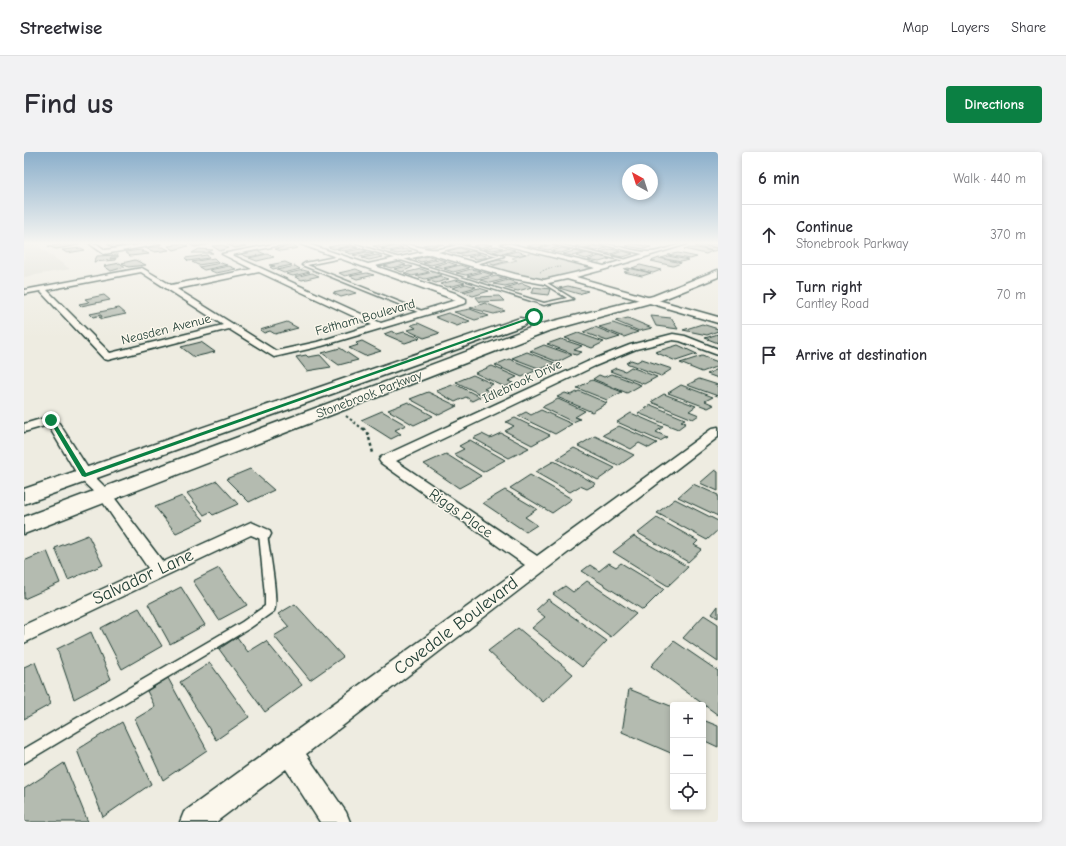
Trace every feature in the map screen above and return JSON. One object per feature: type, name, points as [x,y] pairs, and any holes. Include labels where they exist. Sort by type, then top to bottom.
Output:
[{"type":"main road","name":"Stonebrook Parkway","points":[[24,526],[543,328],[642,295],[710,275]]},
{"type":"main road","name":"Stonebrook Parkway","points":[[24,497],[509,325],[642,295]]},
{"type":"street","points":[[24,292],[114,275]]},
{"type":"street","points":[[150,275],[230,326]]},
{"type":"street","points":[[170,288],[233,275]]},
{"type":"street","points":[[270,275],[381,326]]},
{"type":"street","name":"Feltham Boulevard","points":[[230,326],[274,354],[319,344],[464,301],[452,295],[394,275]]},
{"type":"street","points":[[517,275],[544,282],[574,275]]},
{"type":"street","points":[[576,275],[718,320]]},
{"type":"street","points":[[567,277],[718,315]]},
{"type":"street","name":"Neasden Avenue","points":[[42,289],[108,357],[230,326]]},
{"type":"street","name":"Idlebrook Drive","points":[[380,457],[606,357],[640,345],[674,337],[718,352]]},
{"type":"street","points":[[24,428],[51,420],[85,476],[105,495],[159,570]]},
{"type":"street","name":"Covedale Boulevard","points":[[194,822],[718,431]]},
{"type":"street","name":"Riggs Place","points":[[380,457],[537,565]]},
{"type":"street","name":"Salvador Lane","points":[[24,634],[251,528],[263,534]]},
{"type":"street","points":[[289,751],[336,822]]},
{"type":"lane","points":[[332,275],[425,313]]},
{"type":"lane","points":[[452,275],[544,304],[570,299],[544,282]]},
{"type":"lane","points":[[24,756],[246,625],[270,608],[263,534]]},
{"type":"path","points":[[341,412],[357,423],[370,435],[380,457]]},
{"type":"shaded area","points":[[523,275],[563,275],[542,280]]},
{"type":"building","points":[[302,275],[319,276],[302,280],[295,277]]},
{"type":"building","points":[[354,275],[373,275],[357,279],[350,276]]},
{"type":"building","points":[[419,275],[441,275],[425,279],[416,276]]},
{"type":"building","points":[[470,275],[492,275],[477,279],[467,276]]},
{"type":"building","points":[[440,276],[449,279],[436,283],[427,280]]},
{"type":"building","points":[[496,276],[506,279],[490,283],[480,280]]},
{"type":"building","points":[[456,280],[465,283],[448,287],[440,284]]},
{"type":"building","points":[[508,280],[518,283],[505,286],[493,284]]},
{"type":"building","points":[[522,283],[532,287],[518,291],[505,288]]},
{"type":"building","points":[[466,284],[476,287],[462,291],[452,288]]},
{"type":"building","points":[[568,286],[588,291],[579,294],[559,288]]},
{"type":"building","points":[[534,287],[550,289],[548,295],[532,293]]},
{"type":"building","points":[[479,288],[489,291],[473,296],[463,292]]},
{"type":"building","points":[[348,290],[356,293],[341,297],[333,293]]},
{"type":"building","points":[[104,295],[110,300],[81,306],[79,304],[89,302],[85,299]]},
{"type":"building","points":[[499,296],[504,301],[480,302],[476,297]]},
{"type":"building","points":[[485,303],[505,311],[494,314],[470,308]]},
{"type":"building","points":[[119,308],[126,314],[102,319],[99,317],[102,317],[101,315],[93,317],[90,314]]},
{"type":"building","points":[[470,309],[489,316],[475,320],[454,312]]},
{"type":"building","points":[[448,313],[470,321],[457,326],[435,317]]},
{"type":"building","points":[[651,316],[671,318],[678,329],[656,326]]},
{"type":"building","points":[[628,318],[652,328],[639,331],[615,321]]},
{"type":"building","points":[[287,322],[298,328],[275,334],[270,331],[264,333],[260,330]]},
{"type":"building","points":[[418,323],[440,333],[424,338],[407,330],[416,328],[411,325]]},
{"type":"building","points":[[613,323],[638,332],[624,337],[599,327]]},
{"type":"building","points":[[702,324],[718,329],[718,331],[707,335],[683,330]]},
{"type":"building","points":[[595,327],[620,337],[607,341],[583,332]]},
{"type":"building","points":[[392,331],[397,334],[404,332],[420,338],[405,343],[384,334]]},
{"type":"building","points":[[578,333],[604,342],[592,348],[565,338]]},
{"type":"building","points":[[718,334],[718,343],[705,338]]},
{"type":"building","points":[[561,339],[582,346],[574,350],[582,352],[576,355],[547,344]]},
{"type":"building","points":[[362,341],[381,351],[365,356],[349,348],[358,345],[356,343]]},
{"type":"building","points":[[201,342],[215,352],[194,357],[181,347]]},
{"type":"building","points":[[544,345],[572,355],[558,362],[530,351]]},
{"type":"building","points":[[678,345],[697,354],[676,361],[655,352]]},
{"type":"building","points":[[340,348],[358,360],[339,365],[322,353]]},
{"type":"building","points":[[527,352],[555,363],[541,369],[512,358]]},
{"type":"building","points":[[306,355],[308,357],[320,355],[331,367],[307,371],[296,357]]},
{"type":"building","points":[[702,356],[718,362],[718,366],[702,372],[680,363]]},
{"type":"building","points":[[509,359],[537,370],[522,377],[495,365]]},
{"type":"building","points":[[642,359],[672,369],[661,376],[626,363],[631,360],[637,362]]},
{"type":"building","points":[[492,366],[517,377],[508,381],[513,383],[505,387],[475,373]]},
{"type":"building","points":[[631,367],[657,377],[644,384],[610,371],[616,368],[625,371]]},
{"type":"building","points":[[718,369],[718,378],[707,374]]},
{"type":"building","points":[[612,374],[641,385],[627,393],[593,379],[599,375],[604,377]]},
{"type":"building","points":[[473,375],[493,384],[484,389],[492,392],[484,396],[456,382]]},
{"type":"building","points":[[699,379],[718,385],[718,396],[687,385]]},
{"type":"building","points":[[592,380],[622,392],[607,400],[577,388]]},
{"type":"building","points":[[455,384],[480,397],[472,401],[466,397],[455,402],[436,391]]},
{"type":"building","points":[[681,385],[713,397],[705,401],[714,405],[708,408],[668,393]]},
{"type":"building","points":[[579,391],[607,403],[592,412],[557,397],[565,393],[571,395]]},
{"type":"building","points":[[428,392],[457,406],[439,415],[410,399]]},
{"type":"building","points":[[664,394],[696,406],[689,411],[699,415],[693,419],[651,402]]},
{"type":"building","points":[[558,399],[585,411],[575,417],[580,419],[573,422],[542,407]]},
{"type":"building","points":[[408,402],[433,416],[414,425],[388,410]]},
{"type":"building","points":[[651,405],[685,419],[681,421],[686,423],[678,429],[638,413]]},
{"type":"building","points":[[541,410],[572,424],[555,434],[518,416],[526,412],[531,415]]},
{"type":"building","points":[[382,411],[406,425],[395,430],[401,434],[391,439],[361,420]]},
{"type":"building","points":[[631,413],[663,427],[656,432],[667,437],[660,441],[617,422]]},
{"type":"building","points":[[515,418],[550,435],[532,445],[505,431],[514,426],[506,422]]},
{"type":"building","points":[[619,426],[657,443],[649,448],[639,443],[631,449],[603,435]]},
{"type":"building","points":[[501,433],[529,448],[509,458],[473,438],[482,434],[490,438]]},
{"type":"building","points":[[595,436],[634,455],[618,466],[578,446]]},
{"type":"building","points":[[470,440],[505,460],[483,472],[454,454],[464,449],[459,446]]},
{"type":"building","points":[[574,448],[615,468],[598,480],[557,459]]},
{"type":"building","points":[[446,454],[481,476],[459,488],[424,464]]},
{"type":"building","points":[[554,461],[596,484],[587,489],[580,486],[570,492],[535,472]]},
{"type":"building","points":[[250,469],[274,490],[249,502],[226,479]]},
{"type":"building","points":[[715,470],[718,472],[718,491],[700,483]]},
{"type":"building","points":[[530,475],[572,499],[552,513],[510,488]]},
{"type":"building","points":[[217,481],[238,504],[213,515],[210,512],[204,515],[187,493]]},
{"type":"building","points":[[693,484],[718,495],[718,516],[678,497]]},
{"type":"building","points":[[505,490],[537,509],[525,517],[537,525],[526,532],[483,503]]},
{"type":"building","points":[[182,496],[204,520],[176,533],[155,507]]},
{"type":"building","points":[[675,499],[718,521],[718,530],[707,540],[657,513]]},
{"type":"building","points":[[657,518],[698,541],[694,545],[702,549],[688,562],[638,533]]},
{"type":"building","points":[[88,535],[103,565],[68,580],[55,548]]},
{"type":"building","points":[[634,536],[688,567],[668,586],[613,552]]},
{"type":"building","points":[[47,551],[60,583],[24,599],[24,561]]},
{"type":"building","points":[[609,563],[616,567],[621,563],[664,589],[643,610],[582,571],[590,565],[599,571]]},
{"type":"building","points":[[219,568],[247,605],[219,620],[193,581]]},
{"type":"building","points":[[587,581],[636,614],[611,637],[553,594],[565,586],[573,592]]},
{"type":"building","points":[[181,587],[205,625],[170,644],[148,604]]},
{"type":"building","points":[[548,599],[607,641],[582,667],[532,628],[545,617],[536,610]]},
{"type":"building","points":[[295,604],[343,657],[310,680],[274,636],[289,627],[278,614]]},
{"type":"building","points":[[718,606],[718,618],[712,614]]},
{"type":"building","points":[[139,608],[162,646],[122,669],[101,628]]},
{"type":"building","points":[[704,615],[718,624],[718,662],[683,638]]},
{"type":"building","points":[[518,628],[573,674],[543,702],[488,651]]},
{"type":"building","points":[[91,632],[111,679],[74,699],[57,649]]},
{"type":"building","points":[[237,637],[248,652],[266,641],[302,685],[265,712],[219,649]]},
{"type":"building","points":[[674,641],[718,671],[718,715],[706,706],[706,702],[700,702],[651,666]]},
{"type":"building","points":[[35,662],[51,704],[24,719],[24,667]]},
{"type":"building","points":[[210,663],[249,717],[216,740],[180,682]]},
{"type":"building","points":[[168,678],[207,750],[163,780],[135,719],[155,707],[147,691]]},
{"type":"building","points":[[629,689],[670,706],[670,753],[622,732]]},
{"type":"building","points":[[706,721],[718,726],[718,747],[706,741]]},
{"type":"building","points":[[122,722],[151,784],[103,817],[77,750]]},
{"type":"building","points":[[64,763],[88,822],[24,822],[24,789]]},
{"type":"route","points":[[51,420],[85,476],[534,317]]}]
